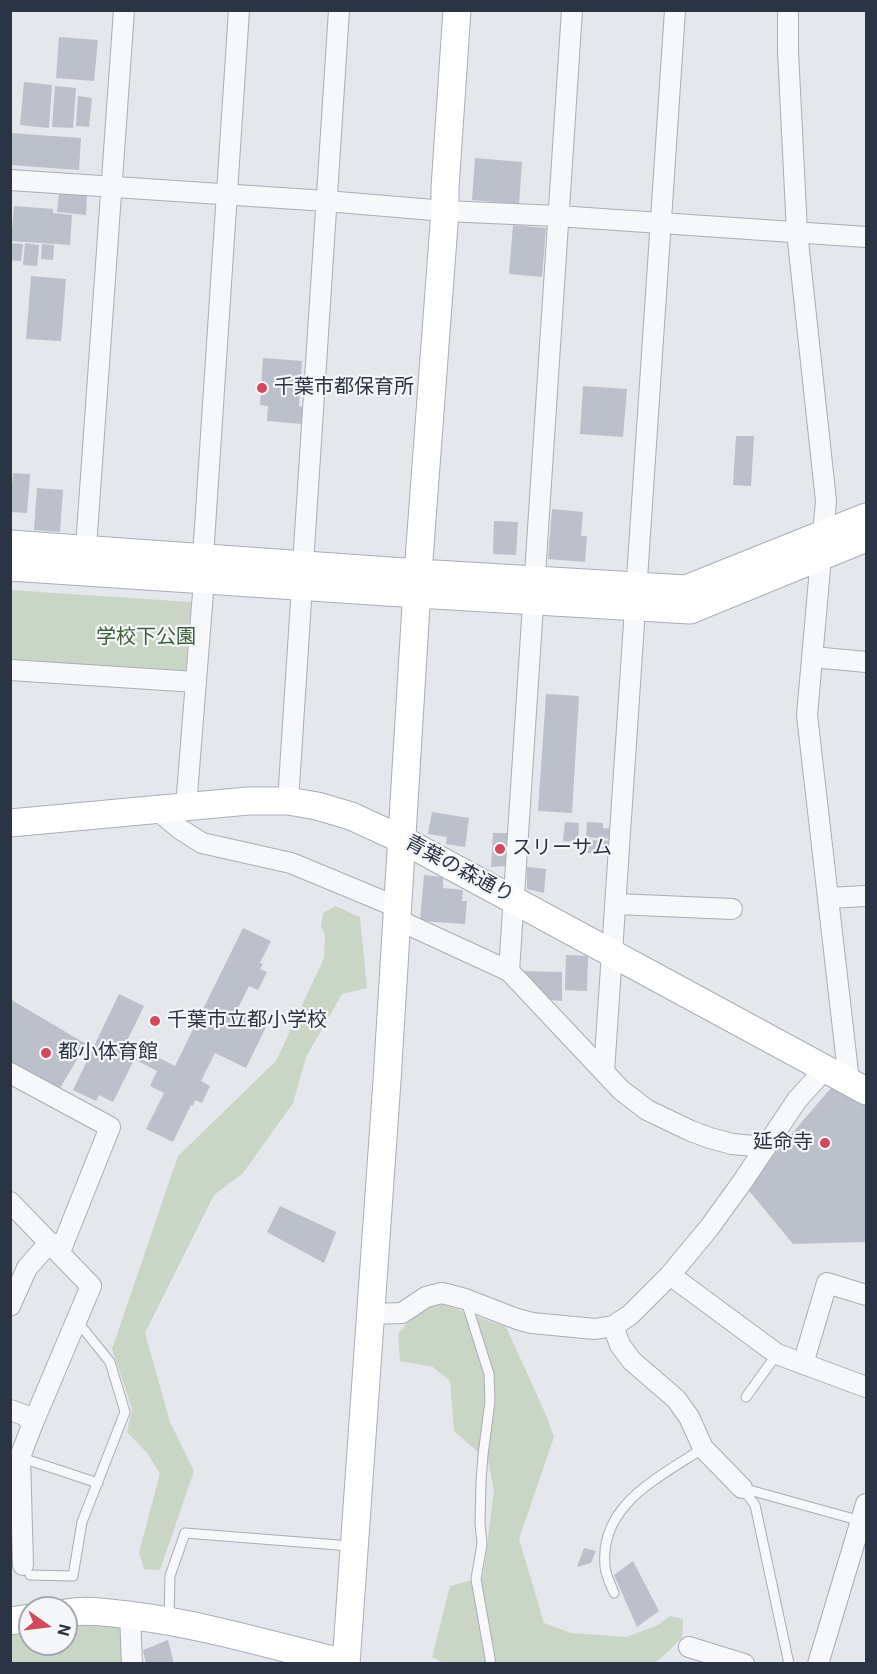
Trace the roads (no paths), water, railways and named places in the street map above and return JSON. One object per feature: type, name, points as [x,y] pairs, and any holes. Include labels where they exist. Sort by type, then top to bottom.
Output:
[{"type":"street","points":[[85,560],[124,10]]},
{"type":"street","points":[[186,807],[204,568],[239,10]]},
{"type":"street","points":[[288,801],[339,10]]},
{"type":"street","points":[[78,1611],[105,1612],[169,1620],[346,1663],[371,1314],[417,584],[445,211],[456,10]]},
{"type":"street","points":[[509,971],[572,10]]},
{"type":"street","points":[[604,1072],[675,10]]},
{"type":"street","points":[[788,10],[797,232],[826,501],[807,715],[828,898],[858,1086]]},
{"type":"street","points":[[10,180],[445,211],[558,216],[867,237]]},
{"type":"street","points":[[823,545],[867,517]]},
{"type":"street","points":[[10,544],[85,560],[417,584],[636,596],[687,589],[823,545],[867,538]]},
{"type":"street","points":[[10,567],[85,560]]},
{"type":"street","points":[[813,657],[867,662]]},
{"type":"street","points":[[10,670],[196,682]]},
{"type":"street","name":"青葉の森通り","points":[[10,823],[248,801],[288,801],[317,806],[351,816],[401,839],[514,899],[858,1086]]},
{"type":"street","points":[[155,808],[180,829],[202,843],[291,863],[397,913],[509,971],[621,1090],[647,1110],[691,1131],[732,1144],[766,1147]]},
{"type":"street","points":[[828,898],[867,896]]},
{"type":"street","points":[[616,904],[732,909]]},
{"type":"street","points":[[371,1314],[402,1314],[426,1297],[442,1293],[532,1323],[595,1329],[613,1326],[630,1315],[670,1275],[709,1228],[797,1100],[825,1069]]},
{"type":"street","points":[[10,1073],[110,1127],[55,1247],[27,1268],[10,1306]]},
{"type":"street","points":[[10,1202],[91,1286],[15,1461],[26,1570]]},
{"type":"street","points":[[670,1275],[777,1354],[867,1387]]},
{"type":"street","points":[[803,1364],[827,1283],[867,1295]]},
{"type":"street","points":[[613,1326],[620,1345],[632,1361],[676,1399],[689,1417],[703,1448],[742,1488]]},
{"type":"street","points":[[10,1410],[24,1415],[33,1423]]},
{"type":"street","points":[[818,1664],[864,1512]]},
{"type":"street","points":[[10,1547],[26,1570]]},
{"type":"street","points":[[130,1615],[132,1664]]},
{"type":"street","points":[[689,1647],[733,1662]]},
{"type":"lane","points":[[465,1299],[489,1374],[490,1401],[481,1480],[482,1544],[476,1579],[491,1664]]},
{"type":"lane","points":[[26,1570],[73,1576],[82,1522],[124,1412],[110,1362],[77,1321]]},
{"type":"lane","points":[[746,1397],[777,1354]]},
{"type":"lane","points":[[614,1593],[605,1569],[605,1542],[614,1519],[634,1495],[703,1448]]},
{"type":"lane","points":[[15,1461],[98,1483]]},
{"type":"lane","points":[[742,1488],[864,1512]]},
{"type":"lane","points":[[742,1488],[755,1505],[789,1664]]},
{"type":"lane","points":[[169,1620],[171,1576],[185,1533],[338,1545],[355,1550]]},
{"type":"place","name":"千葉市都保育所","points":[[262,388]]},
{"type":"place","name":"スリーサム","points":[[500,849]]},
{"type":"place","name":"千葉市立都小学校","points":[[155,1021]]},
{"type":"place","name":"都小体育館","points":[[46,1053]]},
{"type":"place","name":"延命寺","points":[[825,1143]]},
{"type":"park label","name":"学校下公園","points":[[146,638]]}]
